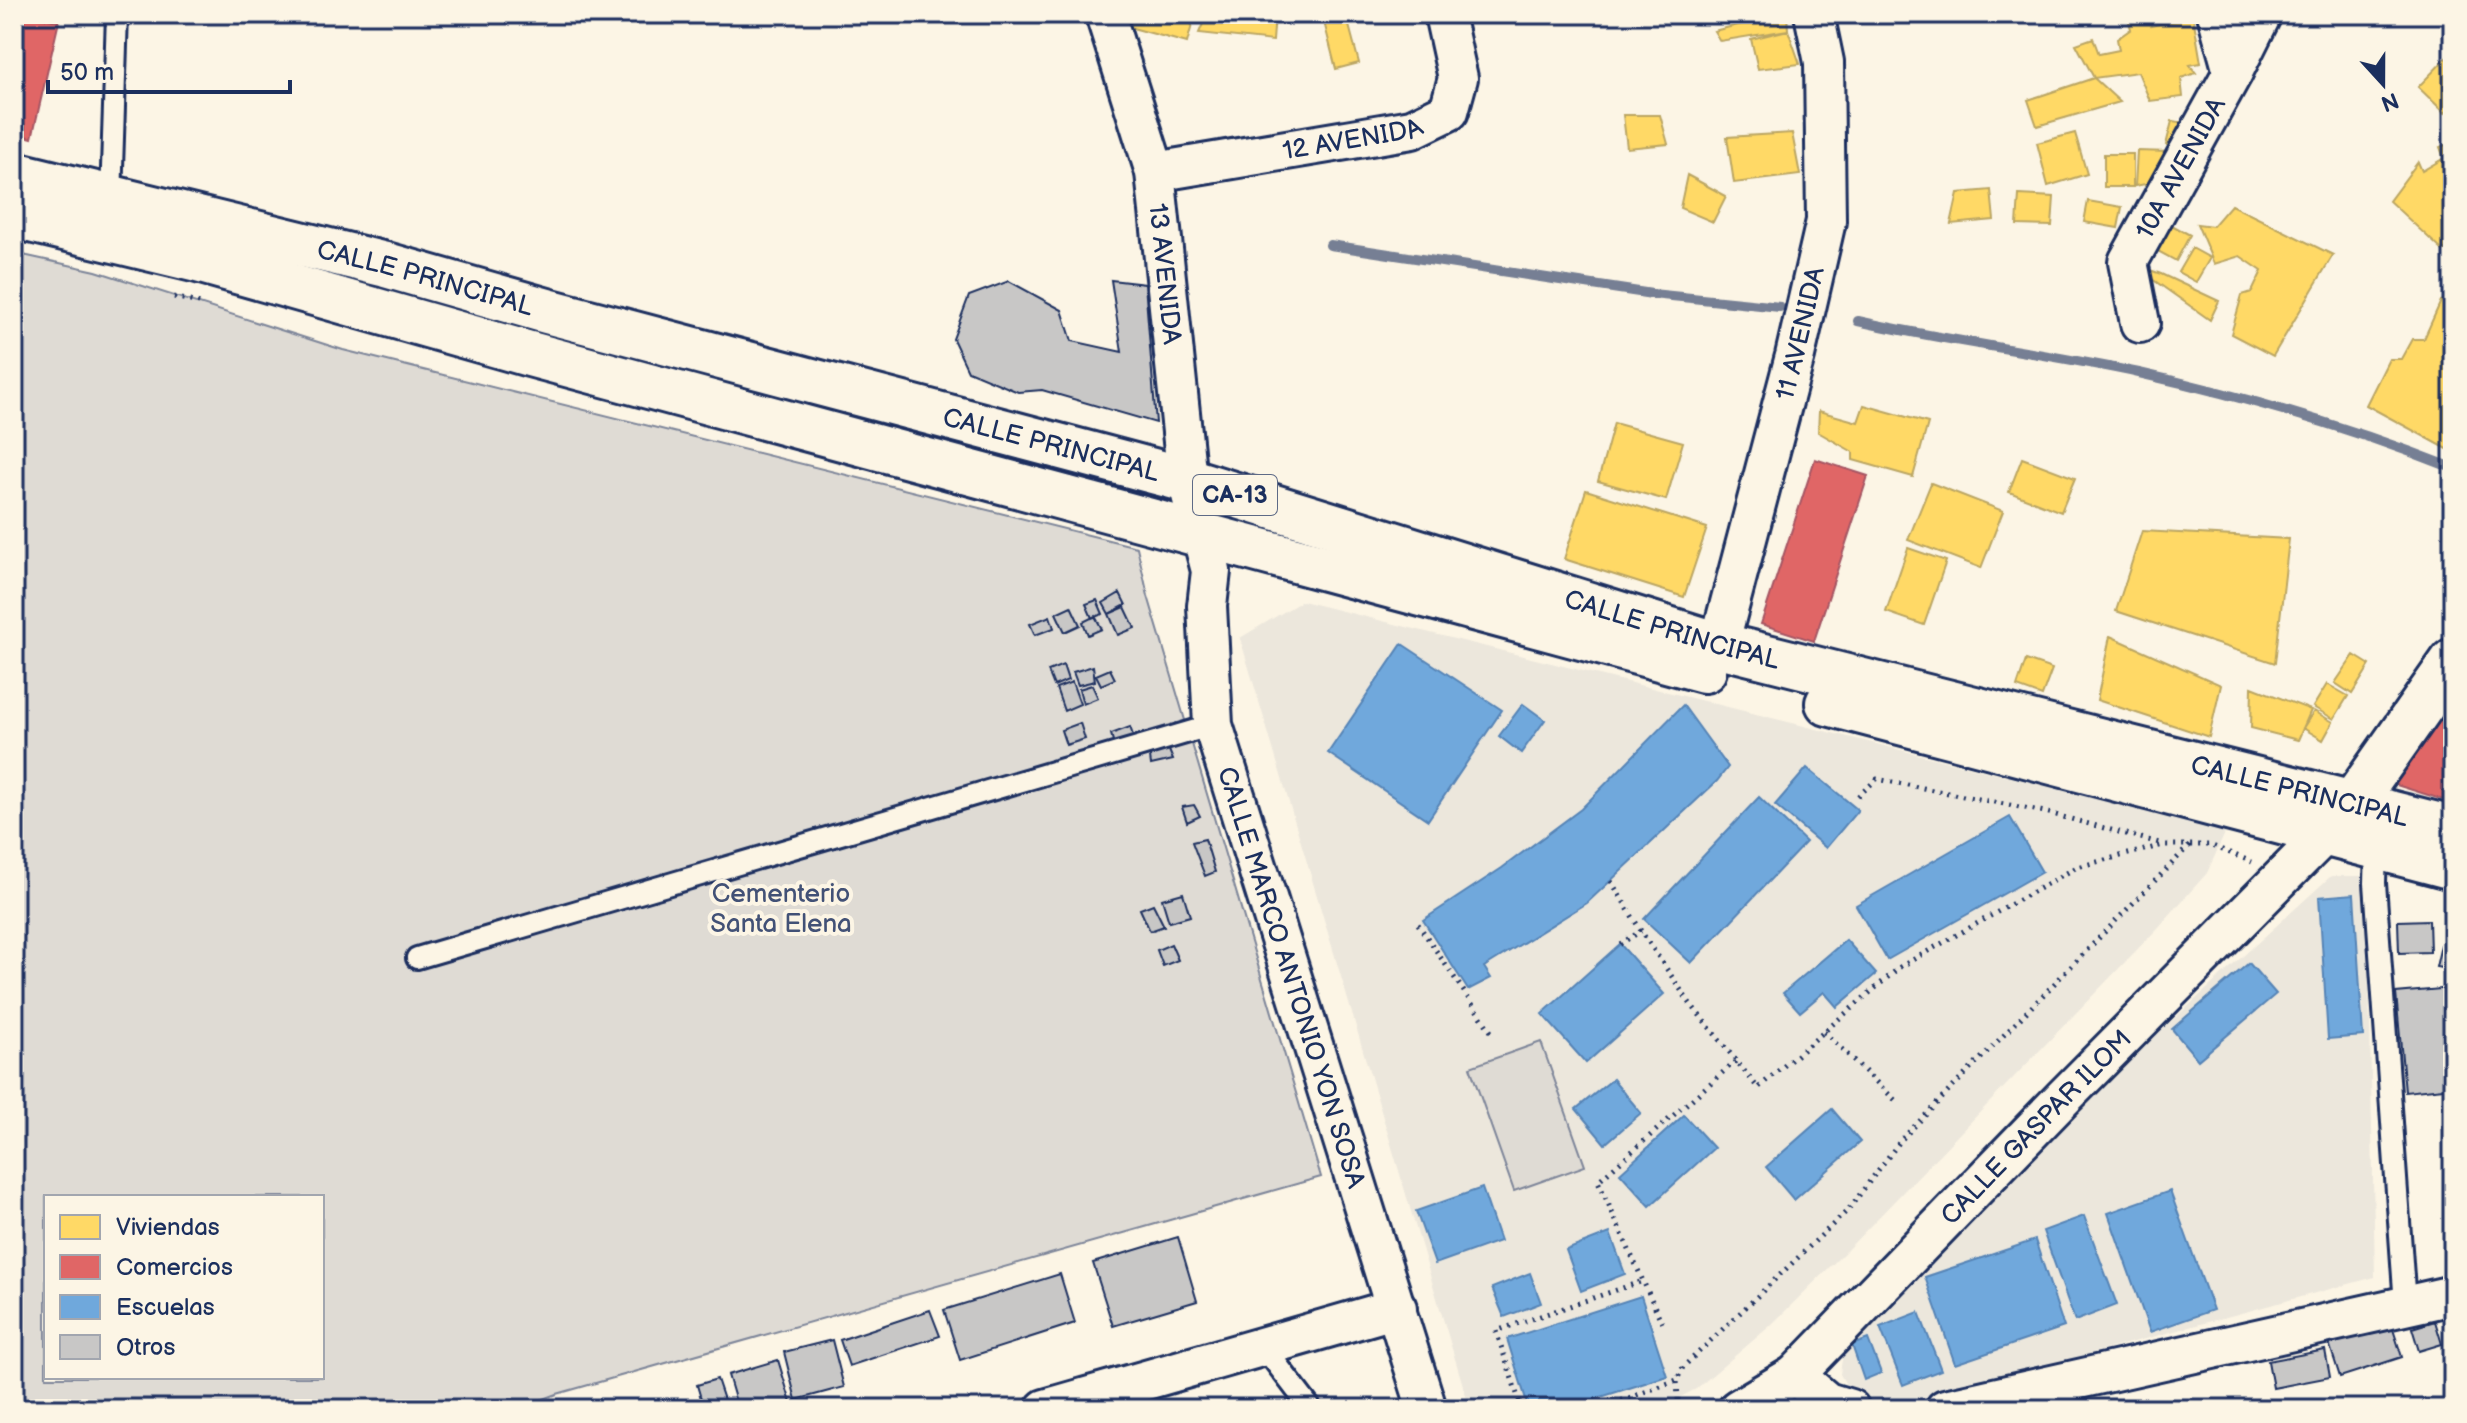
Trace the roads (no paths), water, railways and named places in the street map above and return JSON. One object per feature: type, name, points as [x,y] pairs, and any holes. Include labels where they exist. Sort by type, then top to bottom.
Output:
[{"type":"main road","name":"CALLE PRINCIPAL","points":[[14,174],[386,265],[562,315],[1187,480],[1719,645],[2453,829]]},
{"type":"main road","name":"CALLE PRINCIPAL","points":[[14,216],[198,260],[526,353],[1204,537],[2453,867]]},
{"type":"main road","points":[[2324,835],[2353,803],[2453,661]]},
{"type":"street","name":"13 AVENIDA","points":[[1105,14],[1155,172],[1187,480],[1204,537]]},
{"type":"street","name":"12 AVENIDA","points":[[1155,172],[1412,129],[1449,111],[1458,78],[1444,14]]},
{"type":"street","name":"11 AVENIDA","points":[[1719,645],[1795,356],[1826,221],[1824,62],[1814,14]]},
{"type":"street","name":"10A AVENIDA","points":[[2140,323],[2128,262],[2233,72],[2217,14]]},
{"type":"street","points":[[2233,72],[2262,14]]},
{"type":"street","name":"CALLE MARCO ANTONIO YON SOSA","points":[[1204,537],[1211,571],[1207,606],[1213,725],[1427,1409]]},
{"type":"street","name":"CALLE GASPAR ILOM","points":[[1738,1409],[1795,1375],[2053,1108],[2324,835]]},
{"type":"street","points":[[1945,1409],[2453,1295]]},
{"type":"street","points":[[1045,1409],[1397,1308]]},
{"type":"street","points":[[1795,1375],[1827,1402],[1850,1409]]},
{"type":"lane","points":[[111,199],[117,14]]},
{"type":"lane","points":[[417,958],[1213,725]]},
{"type":"lane","points":[[2376,848],[2375,883],[2405,1305]]},
{"type":"lane","points":[[1263,1346],[1311,1409]]},
{"type":"waterway","points":[[1330,245],[1652,294],[1780,307]]},
{"type":"waterway","points":[[1858,321],[2179,382],[2337,427],[2453,468]]},
{"type":"park label","name":"Cementerio Santa Elena","points":[[781,908]]}]
